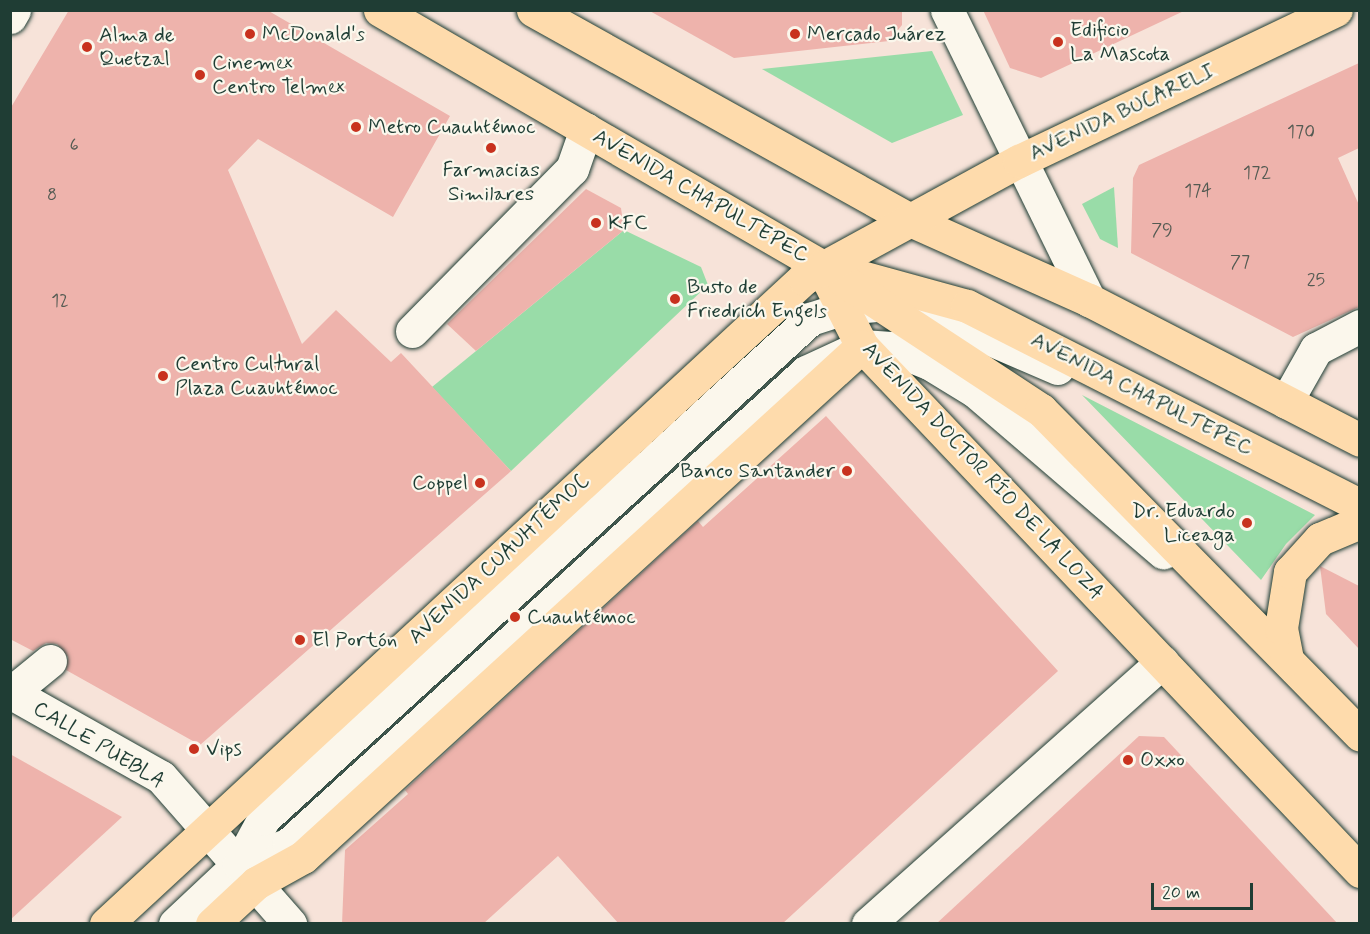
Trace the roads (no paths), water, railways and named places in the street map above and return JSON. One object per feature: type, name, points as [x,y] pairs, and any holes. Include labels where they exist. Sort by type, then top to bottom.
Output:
[{"type":"main road","name":"AVENIDA CHAPULTEPEC","points":[[380,10],[821,266],[967,306],[1359,505]]},
{"type":"main road","points":[[533,10],[910,220],[1089,300],[1359,440]]},
{"type":"main road","name":"AVENIDA BUCARELI","points":[[910,220],[1019,161],[1336,10]]},
{"type":"main road","name":"AVENIDA CUAUHTÉMOC","points":[[106,924],[821,266],[910,220]]},
{"type":"main road","name":"AVENIDA DOCTOR RÍO DE LA LOZA","points":[[821,266],[1041,410],[1359,735]]},
{"type":"main road","name":"AVENIDA DOCTOR RÍO DE LA LOZA","points":[[821,266],[862,346],[1359,871]]},
{"type":"main road","points":[[212,924],[248,873],[303,857],[862,346]]},
{"type":"main road","points":[[1287,659],[1281,628],[1290,572],[1306,550],[1354,529]]},
{"type":"street","points":[[10,17],[14,10]]},
{"type":"street","points":[[947,10],[1089,300]]},
{"type":"street","points":[[412,331],[572,169],[586,129]]},
{"type":"street","points":[[175,924],[248,873],[264,818],[810,319],[843,308],[879,304],[930,313],[1053,365],[1354,529]]},
{"type":"street","points":[[1286,402],[1316,349],[1359,326]]},
{"type":"street","points":[[862,346],[891,348],[929,363],[975,392],[1287,659]]},
{"type":"street","points":[[11,692],[50,661]]},
{"type":"street","points":[[868,924],[1162,662]]},
{"type":"street","name":"CALLE PUEBLA","points":[[11,692],[161,777],[210,828],[290,924]]},
{"type":"place","name":"McDonald's","points":[[250,34]]},
{"type":"place","name":"Mercado Juárez","points":[[795,34]]},
{"type":"place","name":"Edificio La Mascota","points":[[1058,42]]},
{"type":"place","name":"Alma de Quetzal","points":[[87,47]]},
{"type":"place","name":"Cinemex Centro Telmex","points":[[200,75]]},
{"type":"place","name":"Metro Cuauhtémoc","points":[[356,127]]},
{"type":"place","name":"Farmacias Similares","points":[[491,148]]},
{"type":"place","name":"KFC","points":[[596,223]]},
{"type":"place","name":"Busto de Friedrich Engels","points":[[675,299]]},
{"type":"place","name":"Centro Cultural Plaza Cuauhtémoc","points":[[163,376]]},
{"type":"place","name":"Banco Santander","points":[[847,471]]},
{"type":"place","name":"Coppel","points":[[480,483]]},
{"type":"place","name":"Dr. Eduardo Liceaga","points":[[1247,523]]},
{"type":"place","name":"Cuauhtémoc","points":[[515,617]]},
{"type":"place","name":"El Portón","points":[[300,640]]},
{"type":"place","name":"Vips","points":[[194,749]]},
{"type":"place","name":"Oxxo","points":[[1128,760]]}]
